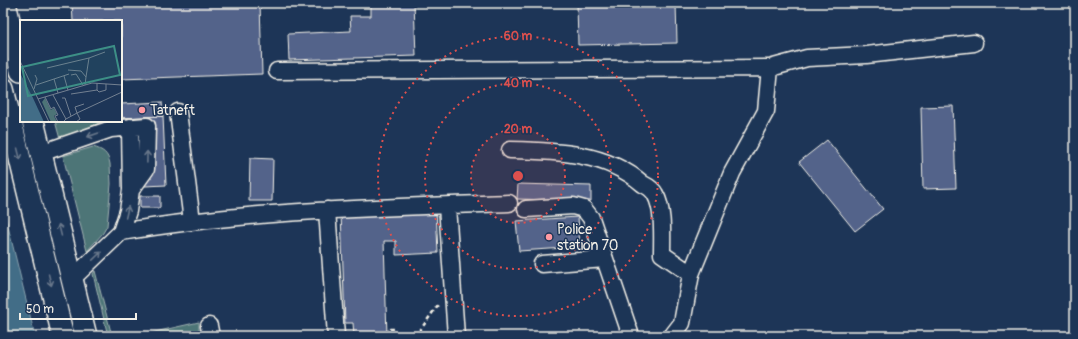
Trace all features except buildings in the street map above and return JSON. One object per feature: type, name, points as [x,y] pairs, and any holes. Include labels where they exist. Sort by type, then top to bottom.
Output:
[{"type":"main road","points":[[5,3],[20,67]]},
{"type":"main road","points":[[3,89],[63,336]]},
{"type":"main road","points":[[33,122],[86,336]]},
{"type":"lane","points":[[277,71],[770,68],[807,58],[866,55],[974,43]]},
{"type":"lane","points":[[672,336],[682,323],[691,274],[732,173],[766,112],[770,68]]},
{"type":"lane","points":[[178,112],[192,221]]},
{"type":"lane","points":[[41,153],[111,129],[130,127],[131,190],[128,211],[121,232],[72,279]]},
{"type":"lane","points":[[510,150],[542,150],[590,156],[633,175],[655,193],[662,222],[662,254],[691,274]]},
{"type":"lane","points":[[121,232],[192,221],[327,210],[509,203]]},
{"type":"lane","points":[[447,206],[456,336]]},
{"type":"lane","points":[[526,209],[573,206],[584,209],[591,218],[631,336]]},
{"type":"lane","points":[[327,210],[336,336]]},
{"type":"lane","points":[[542,264],[605,259]]},
{"type":"path","points":[[414,336],[418,333],[433,311],[453,290]]},
{"type":"path","points":[[389,336],[390,329],[395,329],[399,336]]},
{"type":"green space","points":[[55,122],[100,122],[95,125],[60,139]]},
{"type":"green space","points":[[93,147],[100,149],[108,157],[110,164],[111,184],[107,226],[103,233],[87,251],[63,156]]},
{"type":"green space","points":[[95,271],[112,336],[108,336],[93,274]]},
{"type":"green space","points":[[199,322],[199,336],[137,336]]},
{"type":"water","points":[[3,206],[35,336],[3,336]]},
{"type":"place","name":"Tatneft","points":[[142,110]]},
{"type":"place","name":"Police station 70","points":[[549,237]]}]
